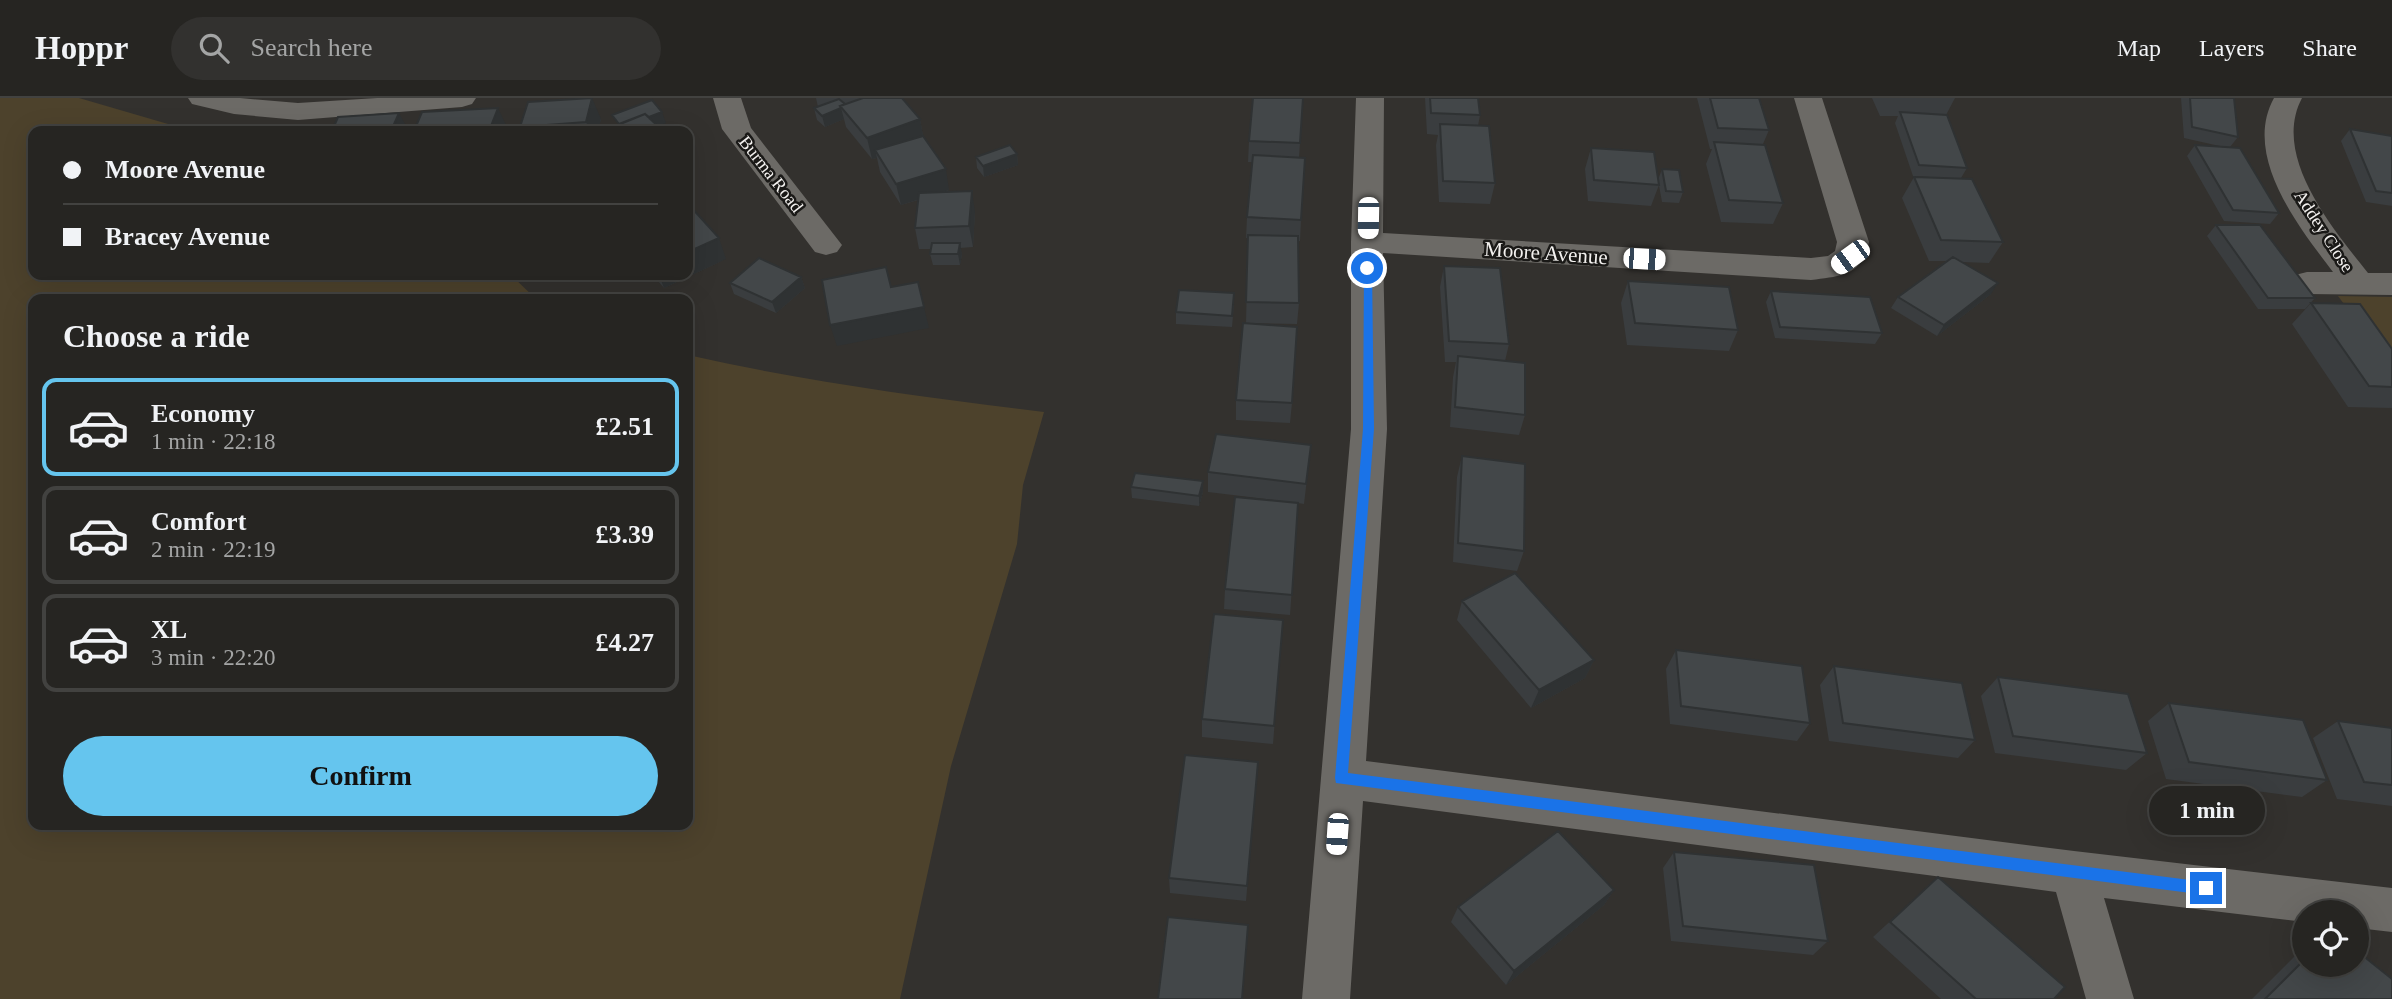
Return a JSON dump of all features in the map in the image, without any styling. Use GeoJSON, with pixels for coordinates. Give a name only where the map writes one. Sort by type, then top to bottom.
{"type":"FeatureCollection","features":[{"type":"Feature","properties":{"kind":"street"},"geometry":{"type":"LineString","coordinates":[[202,98],[254,110],[295,111],[462,98]]}},
{"type":"Feature","properties":{"kind":"street","name":"Burma Road"},"geometry":{"type":"LineString","coordinates":[[727,98],[737,130],[826,244]]}},
{"type":"Feature","properties":{"kind":"street"},"geometry":{"type":"LineString","coordinates":[[1326,999],[1368,429],[1367,242],[1370,98]]}},
{"type":"Feature","properties":{"kind":"street","name":"Moore Avenue"},"geometry":{"type":"LineString","coordinates":[[1367,242],[1811,269],[1837,266],[1850,257],[1853,242],[1808,98]]}},
{"type":"Feature","properties":{"kind":"street","name":"Addey Close"},"geometry":{"type":"LineString","coordinates":[[2288,98],[2278,118],[2280,145],[2290,177],[2307,213],[2359,283]]}},
{"type":"Feature","properties":{"kind":"street","name":"Addey Close"},"geometry":{"type":"LineString","coordinates":[[2307,283],[2392,284]]}},
{"type":"Feature","properties":{"kind":"street"},"geometry":{"type":"LineString","coordinates":[[1341,778],[2074,873],[2392,910]]}},
{"type":"Feature","properties":{"kind":"street"},"geometry":{"type":"LineString","coordinates":[[2074,873],[2110,999]]}},
{"type":"Feature","properties":{"kind":"shaded area"},"geometry":{"type":"Polygon","coordinates":[[[0,98],[79,98],[175,126],[28,126],[28,280],[516,280],[531,294],[28,294],[28,830],[693,830],[693,356],[821,381],[1044,412],[1023,485],[1017,544],[951,766],[900,999],[0,999],[0,98]]]}},
{"type":"Feature","properties":{"kind":"shaded area"},"geometry":{"type":"Polygon","coordinates":[[[2338,296],[2392,297],[2392,369],[2338,296]]]}},
{"type":"Feature","properties":{"kind":"building"},"geometry":{"type":"Polygon","coordinates":[[[592,98],[586,122],[520,126],[528,102],[592,98]]]}},
{"type":"Feature","properties":{"kind":"building"},"geometry":{"type":"Polygon","coordinates":[[[863,98],[902,98],[920,119],[867,138],[840,106],[863,98]]]}},
{"type":"Feature","properties":{"kind":"building"},"geometry":{"type":"Polygon","coordinates":[[[1253,98],[1303,98],[1300,143],[1249,141],[1253,98]]]}},
{"type":"Feature","properties":{"kind":"building"},"geometry":{"type":"Polygon","coordinates":[[[1430,98],[1478,98],[1480,115],[1431,113],[1430,98]]]}},
{"type":"Feature","properties":{"kind":"building"},"geometry":{"type":"Polygon","coordinates":[[[1710,98],[1759,98],[1769,130],[1718,128],[1710,98]]]}},
{"type":"Feature","properties":{"kind":"building"},"geometry":{"type":"Polygon","coordinates":[[[2190,98],[2234,98],[2238,137],[2192,127],[2190,98]]]}},
{"type":"Feature","properties":{"kind":"building"},"geometry":{"type":"Polygon","coordinates":[[[839,99],[845,104],[822,116],[814,108],[839,99]]]}},
{"type":"Feature","properties":{"kind":"building"},"geometry":{"type":"Polygon","coordinates":[[[652,100],[662,112],[649,117],[645,114],[619,124],[612,115],[652,100]]]}},
{"type":"Feature","properties":{"kind":"building"},"geometry":{"type":"Polygon","coordinates":[[[498,108],[491,126],[416,126],[422,112],[498,108]]]}},
{"type":"Feature","properties":{"kind":"building"},"geometry":{"type":"Polygon","coordinates":[[[1900,112],[1947,115],[1967,168],[1919,165],[1900,112]]]}},
{"type":"Feature","properties":{"kind":"building"},"geometry":{"type":"Polygon","coordinates":[[[399,113],[393,126],[334,126],[338,117],[399,113]]]}},
{"type":"Feature","properties":{"kind":"building"},"geometry":{"type":"Polygon","coordinates":[[[645,114],[658,126],[615,126],[645,114]]]}},
{"type":"Feature","properties":{"kind":"building"},"geometry":{"type":"Polygon","coordinates":[[[1440,124],[1489,126],[1495,183],[1443,181],[1440,124]]]}},
{"type":"Feature","properties":{"kind":"building"},"geometry":{"type":"Polygon","coordinates":[[[2350,129],[2392,136],[2392,193],[2376,191],[2350,129]]]}},
{"type":"Feature","properties":{"kind":"building"},"geometry":{"type":"Polygon","coordinates":[[[923,136],[946,169],[896,184],[875,150],[923,136]]]}},
{"type":"Feature","properties":{"kind":"building"},"geometry":{"type":"Polygon","coordinates":[[[1714,142],[1765,145],[1783,203],[1729,200],[1714,142]]]}},
{"type":"Feature","properties":{"kind":"building"},"geometry":{"type":"Polygon","coordinates":[[[1010,145],[1017,154],[983,166],[976,157],[1010,145]]]}},
{"type":"Feature","properties":{"kind":"building"},"geometry":{"type":"Polygon","coordinates":[[[2195,145],[2240,148],[2279,213],[2233,210],[2195,145]]]}},
{"type":"Feature","properties":{"kind":"building"},"geometry":{"type":"Polygon","coordinates":[[[1591,148],[1654,152],[1659,185],[1594,180],[1591,148]]]}},
{"type":"Feature","properties":{"kind":"building"},"geometry":{"type":"Polygon","coordinates":[[[1253,155],[1305,158],[1301,220],[1247,217],[1253,155]]]}},
{"type":"Feature","properties":{"kind":"building"},"geometry":{"type":"Polygon","coordinates":[[[1662,169],[1679,170],[1683,192],[1666,191],[1662,169]]]}},
{"type":"Feature","properties":{"kind":"building"},"geometry":{"type":"Polygon","coordinates":[[[1914,177],[1972,179],[2003,242],[1941,240],[1914,177]]]}},
{"type":"Feature","properties":{"kind":"building"},"geometry":{"type":"Polygon","coordinates":[[[972,191],[969,226],[915,228],[919,193],[972,191]]]}},
{"type":"Feature","properties":{"kind":"building"},"geometry":{"type":"Polygon","coordinates":[[[693,209],[719,238],[693,250],[693,209]]]}},
{"type":"Feature","properties":{"kind":"building"},"geometry":{"type":"Polygon","coordinates":[[[2216,225],[2260,225],[2315,298],[2268,298],[2216,225]]]}},
{"type":"Feature","properties":{"kind":"building"},"geometry":{"type":"Polygon","coordinates":[[[1248,235],[1298,236],[1299,303],[1246,302],[1248,235]]]}},
{"type":"Feature","properties":{"kind":"building"},"geometry":{"type":"Polygon","coordinates":[[[932,243],[960,243],[958,254],[930,254],[932,243]]]}},
{"type":"Feature","properties":{"kind":"building"},"geometry":{"type":"Polygon","coordinates":[[[1953,257],[1998,283],[1944,325],[1898,297],[1953,257]]]}},
{"type":"Feature","properties":{"kind":"building"},"geometry":{"type":"Polygon","coordinates":[[[759,258],[801,277],[772,302],[730,283],[759,258]]]}},
{"type":"Feature","properties":{"kind":"building"},"geometry":{"type":"Polygon","coordinates":[[[1444,266],[1500,268],[1509,344],[1449,341],[1444,266]]]}},
{"type":"Feature","properties":{"kind":"building"},"geometry":{"type":"Polygon","coordinates":[[[886,267],[891,287],[918,282],[924,307],[830,325],[822,280],[886,267]]]}},
{"type":"Feature","properties":{"kind":"building"},"geometry":{"type":"Polygon","coordinates":[[[1628,281],[1729,287],[1738,330],[1635,323],[1628,281]]]}},
{"type":"Feature","properties":{"kind":"building"},"geometry":{"type":"Polygon","coordinates":[[[1179,290],[1234,293],[1232,316],[1176,312],[1179,290]]]}},
{"type":"Feature","properties":{"kind":"building"},"geometry":{"type":"Polygon","coordinates":[[[1771,291],[1870,297],[1882,333],[1780,327],[1771,291]]]}},
{"type":"Feature","properties":{"kind":"building"},"geometry":{"type":"Polygon","coordinates":[[[2311,303],[2360,304],[2392,349],[2392,387],[2369,386],[2311,303]]]}},
{"type":"Feature","properties":{"kind":"building"},"geometry":{"type":"Polygon","coordinates":[[[1243,323],[1297,327],[1292,403],[1236,400],[1243,323]]]}},
{"type":"Feature","properties":{"kind":"building"},"geometry":{"type":"Polygon","coordinates":[[[1458,356],[1525,363],[1525,415],[1455,407],[1458,356]]]}},
{"type":"Feature","properties":{"kind":"building"},"geometry":{"type":"Polygon","coordinates":[[[1216,434],[1311,445],[1306,484],[1208,472],[1216,434]]]}},
{"type":"Feature","properties":{"kind":"building"},"geometry":{"type":"Polygon","coordinates":[[[1462,456],[1525,464],[1524,551],[1458,543],[1462,456]]]}},
{"type":"Feature","properties":{"kind":"building"},"geometry":{"type":"Polygon","coordinates":[[[1135,473],[1203,481],[1199,496],[1131,487],[1135,473]]]}},
{"type":"Feature","properties":{"kind":"building"},"geometry":{"type":"Polygon","coordinates":[[[1235,497],[1298,503],[1292,595],[1225,589],[1235,497]]]}},
{"type":"Feature","properties":{"kind":"building"},"geometry":{"type":"Polygon","coordinates":[[[1515,573],[1594,660],[1539,690],[1462,601],[1515,573]]]}},
{"type":"Feature","properties":{"kind":"building"},"geometry":{"type":"Polygon","coordinates":[[[1214,614],[1283,620],[1274,726],[1202,719],[1214,614]]]}},
{"type":"Feature","properties":{"kind":"building"},"geometry":{"type":"Polygon","coordinates":[[[1676,650],[1802,666],[1810,723],[1681,706],[1676,650]]]}},
{"type":"Feature","properties":{"kind":"building"},"geometry":{"type":"Polygon","coordinates":[[[1834,666],[1962,683],[1975,740],[1843,723],[1834,666]]]}},
{"type":"Feature","properties":{"kind":"building"},"geometry":{"type":"Polygon","coordinates":[[[1998,677],[2128,694],[2147,753],[2013,736],[1998,677]]]}},
{"type":"Feature","properties":{"kind":"building"},"geometry":{"type":"Polygon","coordinates":[[[2169,703],[2303,720],[2327,780],[2189,762],[2169,703]]]}},
{"type":"Feature","properties":{"kind":"building"},"geometry":{"type":"Polygon","coordinates":[[[2338,721],[2392,728],[2392,785],[2364,782],[2338,721]]]}},
{"type":"Feature","properties":{"kind":"building"},"geometry":{"type":"Polygon","coordinates":[[[1185,755],[1258,762],[1247,886],[1169,878],[1185,755]]]}},
{"type":"Feature","properties":{"kind":"building"},"geometry":{"type":"Polygon","coordinates":[[[1558,831],[1614,890],[1514,971],[1458,907],[1558,831]]]}},
{"type":"Feature","properties":{"kind":"building"},"geometry":{"type":"Polygon","coordinates":[[[1674,852],[1814,865],[1828,941],[1683,926],[1674,852]]]}},
{"type":"Feature","properties":{"kind":"building"},"geometry":{"type":"Polygon","coordinates":[[[1938,877],[2065,987],[2054,999],[1976,999],[1890,922],[1938,877]]]}},
{"type":"Feature","properties":{"kind":"building"},"geometry":{"type":"Polygon","coordinates":[[[1168,917],[1248,925],[1242,999],[1158,999],[1168,917]]]}},
{"type":"Feature","properties":{"kind":"building"},"geometry":{"type":"Polygon","coordinates":[[[2369,961],[2392,979],[2392,999],[2265,999],[2292,972],[2292,977],[2369,977],[2369,961]]]}},
{"type":"Feature","properties":{"kind":"route"},"geometry":{"type":"LineString","coordinates":[[1367,268],[1368,429],[1341,778],[2206,888]]}}]}
